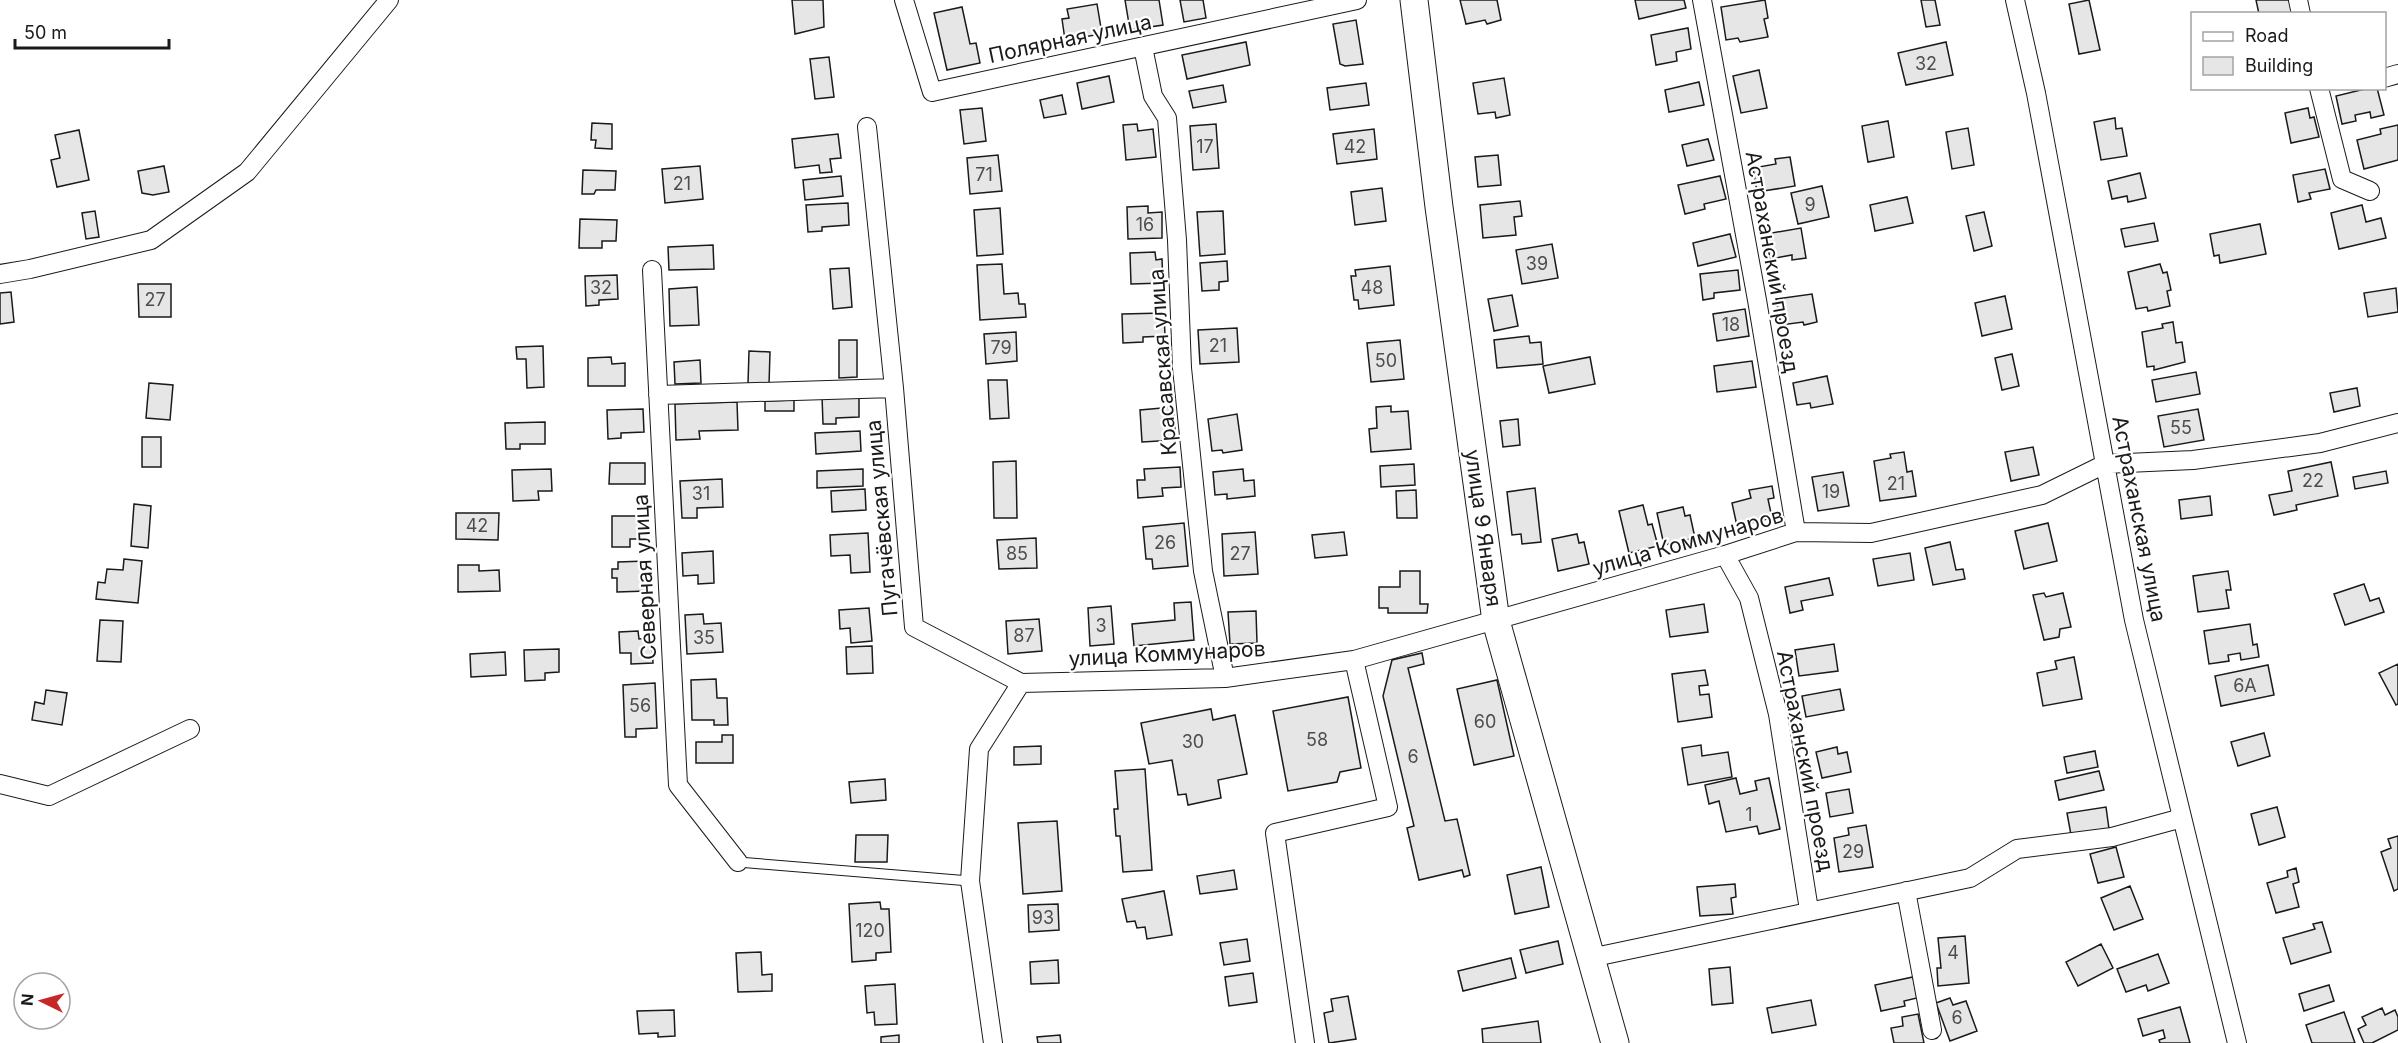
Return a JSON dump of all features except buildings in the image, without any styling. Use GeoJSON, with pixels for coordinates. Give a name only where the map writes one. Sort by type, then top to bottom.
{"type":"FeatureCollection","features":[{"type":"Feature","properties":{"kind":"street"},"geometry":{"type":"LineString","coordinates":[[0,274],[151,240],[247,172],[389,0]]}},
{"type":"Feature","properties":{"kind":"street","name":"Полярная улица"},"geometry":{"type":"LineString","coordinates":[[904,0],[932,92],[1357,0]]}},
{"type":"Feature","properties":{"kind":"street","name":"улица 9 Января"},"geometry":{"type":"LineString","coordinates":[[1414,0],[1441,219],[1496,621],[1615,1043]]}},
{"type":"Feature","properties":{"kind":"street","name":"Астраханский проезд"},"geometry":{"type":"LineString","coordinates":[[1702,0],[1757,300],[1796,532]]}},
{"type":"Feature","properties":{"kind":"street","name":"Астраханская улица"},"geometry":{"type":"LineString","coordinates":[[2015,0],[2036,93],[2134,620],[2238,1043]]}},
{"type":"Feature","properties":{"kind":"street","name":"Красавская улица"},"geometry":{"type":"LineString","coordinates":[[1143,47],[1153,96],[1167,118],[1178,240],[1182,368],[1203,571],[1225,678]]}},
{"type":"Feature","properties":{"kind":"street"},"geometry":{"type":"LineString","coordinates":[[2325,90],[2342,179],[2370,191]]}},
{"type":"Feature","properties":{"kind":"street","name":"Пугачёвская улица"},"geometry":{"type":"LineString","coordinates":[[867,128],[894,388],[914,627],[1021,683]]}},
{"type":"Feature","properties":{"kind":"street","name":"Северная улица"},"geometry":{"type":"LineString","coordinates":[[652,270],[678,784],[738,862]]}},
{"type":"Feature","properties":{"kind":"street"},"geometry":{"type":"LineString","coordinates":[[658,395],[894,388]]}},
{"type":"Feature","properties":{"kind":"street","name":"улица Коммунаров"},"geometry":{"type":"LineString","coordinates":[[1021,683],[1225,678],[1354,660],[1725,555],[1796,532],[1871,533],[2042,495],[2105,464],[2193,460],[2308,445],[2398,423]]}},
{"type":"Feature","properties":{"kind":"street","name":"Астраханский проезд"},"geometry":{"type":"LineString","coordinates":[[1725,555],[1749,598],[1778,714],[1809,910]]}},
{"type":"Feature","properties":{"kind":"street"},"geometry":{"type":"LineString","coordinates":[[1305,1043],[1275,833],[1388,807],[1354,660]]}},
{"type":"Feature","properties":{"kind":"street"},"geometry":{"type":"LineString","coordinates":[[993,1043],[970,881],[979,749],[1021,683]]}},
{"type":"Feature","properties":{"kind":"street"},"geometry":{"type":"LineString","coordinates":[[0,784],[49,796],[190,729]]}},
{"type":"Feature","properties":{"kind":"street"},"geometry":{"type":"LineString","coordinates":[[1590,958],[1809,910],[1970,878],[2017,849],[2112,837],[2182,818]]}},
{"type":"Feature","properties":{"kind":"street"},"geometry":{"type":"LineString","coordinates":[[1906,891],[1932,1030]]}},
{"type":"Feature","properties":{"kind":"lane"},"geometry":{"type":"LineString","coordinates":[[738,862],[970,881]]}}]}
